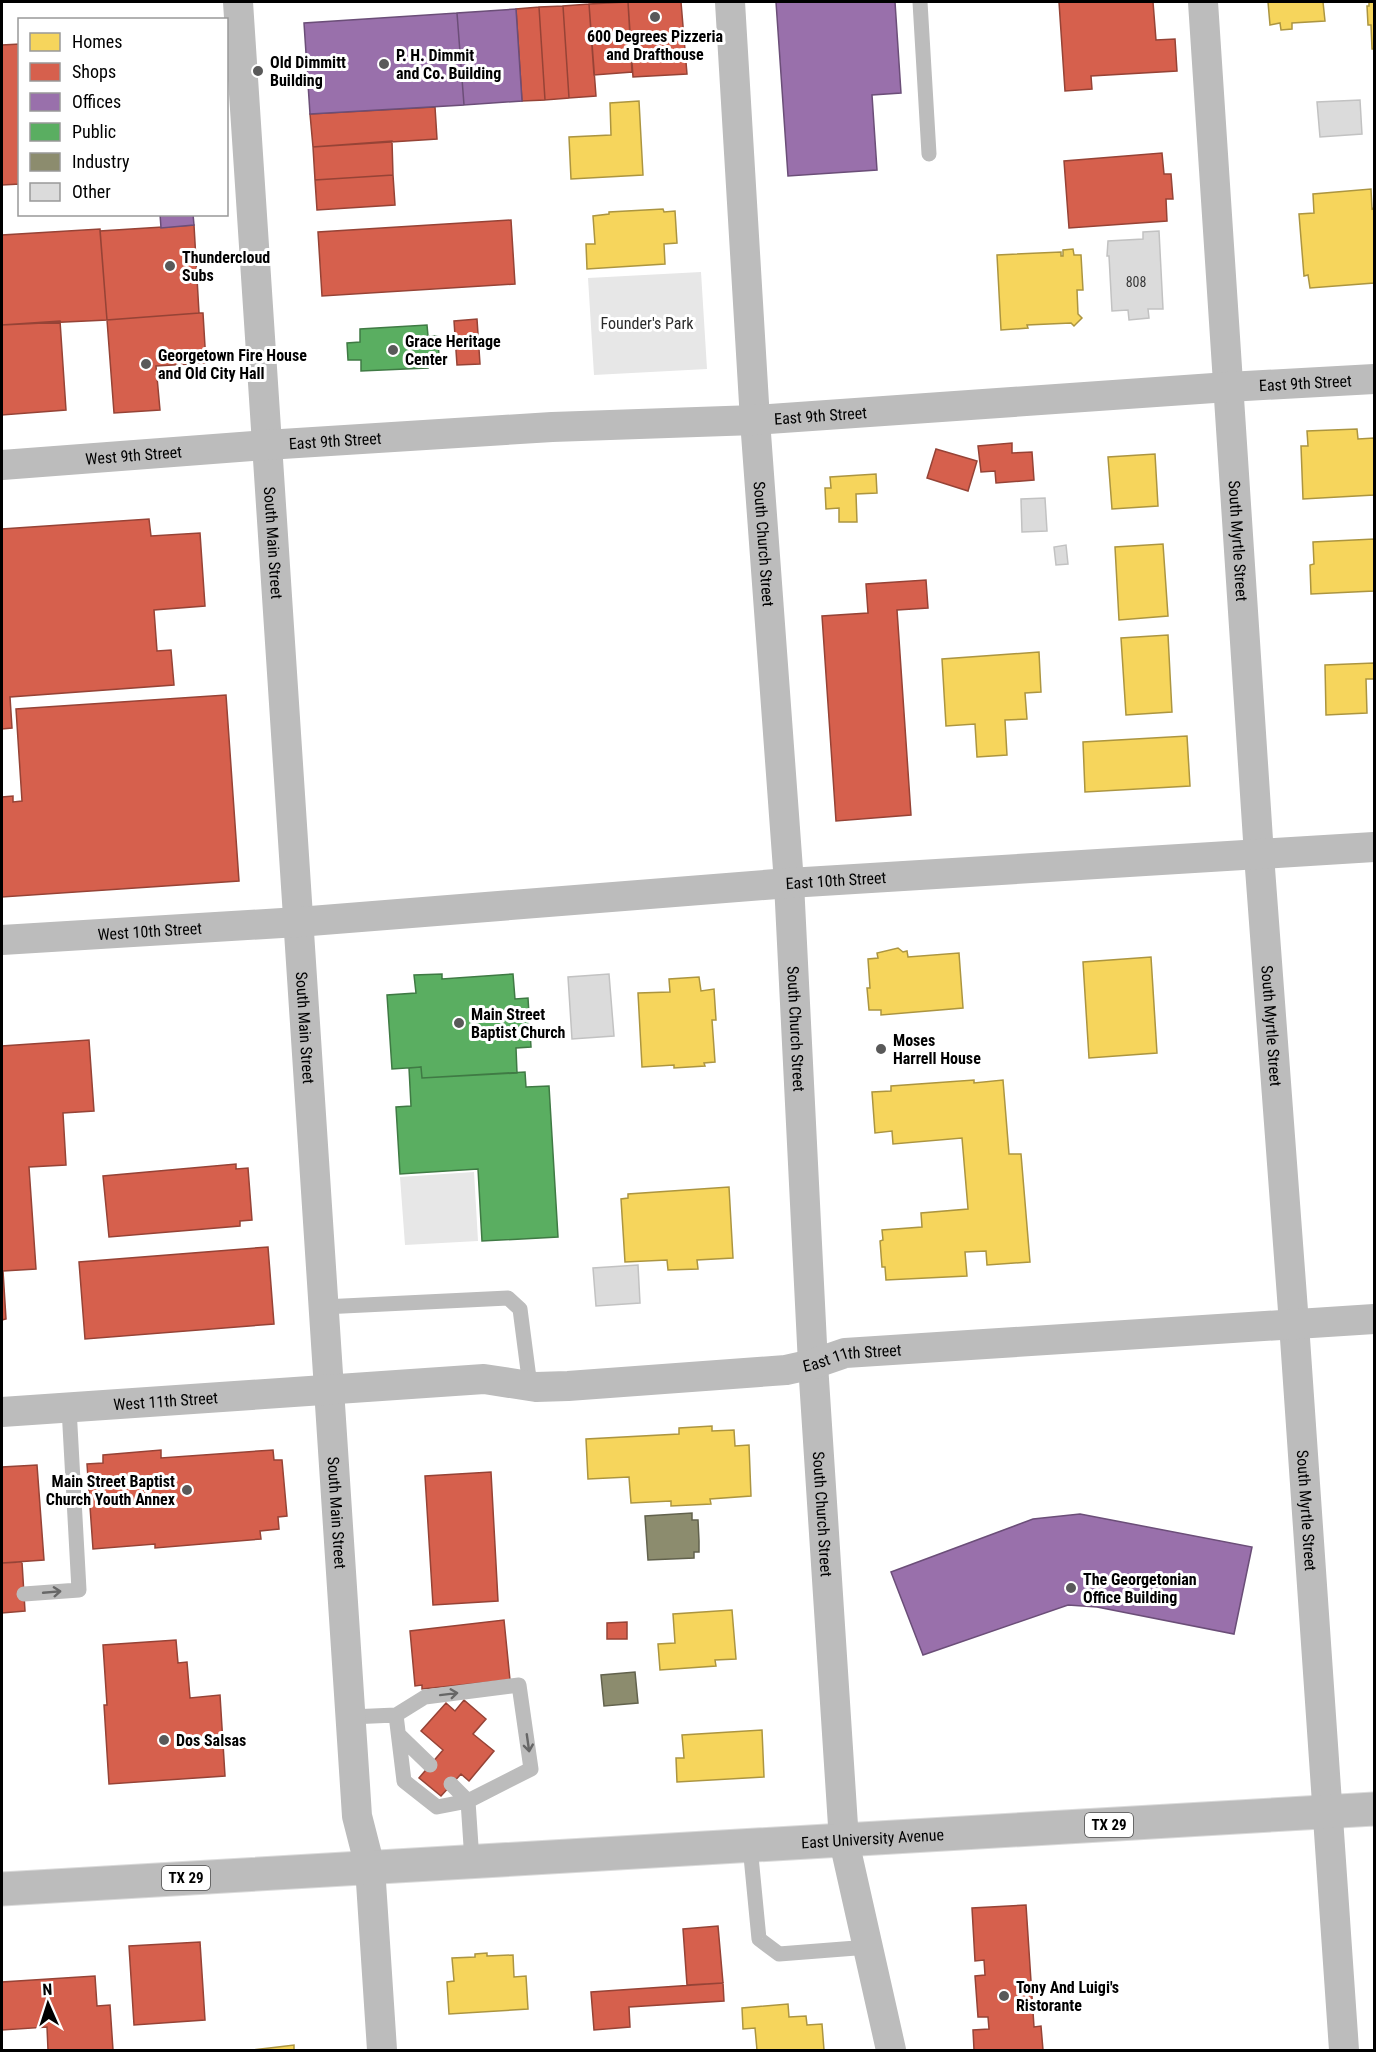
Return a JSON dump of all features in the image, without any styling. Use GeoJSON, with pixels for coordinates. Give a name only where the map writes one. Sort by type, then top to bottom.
{"type":"FeatureCollection","features":[{"type":"Feature","properties":{"kind":"main road","name":"East University Avenue"},"geometry":{"type":"LineString","coordinates":[[370,1867],[1374,1809]]}},
{"type":"Feature","properties":{"kind":"main road","name":"TX 29"},"geometry":{"type":"LineString","coordinates":[[2,1889],[370,1867]]}},
{"type":"Feature","properties":{"kind":"street","name":"South Main Street"},"geometry":{"type":"LineString","coordinates":[[238,2],[350,1717],[357,1816],[370,1867],[382,2050]]}},
{"type":"Feature","properties":{"kind":"street","name":"South Church Street"},"geometry":{"type":"LineString","coordinates":[[730,2],[755,420],[789,883],[813,1364],[844,1841],[891,2050]]}},
{"type":"Feature","properties":{"kind":"street","name":"South Myrtle Street"},"geometry":{"type":"LineString","coordinates":[[1203,2],[1259,855],[1344,2050]]}},
{"type":"Feature","properties":{"kind":"street","name":"East 9th Street"},"geometry":{"type":"LineString","coordinates":[[266,445],[552,427],[755,420],[1374,379]]}},
{"type":"Feature","properties":{"kind":"street","name":"West 9th Street"},"geometry":{"type":"LineString","coordinates":[[2,465],[266,445]]}},
{"type":"Feature","properties":{"kind":"street","name":"East 10th Street"},"geometry":{"type":"LineString","coordinates":[[298,922],[789,883],[1374,847]]}},
{"type":"Feature","properties":{"kind":"street","name":"West 10th Street"},"geometry":{"type":"LineString","coordinates":[[2,940],[298,922]]}},
{"type":"Feature","properties":{"kind":"street","name":"East 11th Street"},"geometry":{"type":"LineString","coordinates":[[329,1390],[484,1379],[530,1386],[568,1386],[786,1370],[845,1353],[1374,1318]]}},
{"type":"Feature","properties":{"kind":"street","name":"West 11th Street"},"geometry":{"type":"LineString","coordinates":[[2,1412],[329,1390]]}},
{"type":"Feature","properties":{"kind":"lane"},"geometry":{"type":"LineString","coordinates":[[920,2],[929,154]]}},
{"type":"Feature","properties":{"kind":"lane"},"geometry":{"type":"LineString","coordinates":[[324,1307],[508,1298],[520,1310],[530,1386]]}},
{"type":"Feature","properties":{"kind":"lane"},"geometry":{"type":"LineString","coordinates":[[24,1594],[79,1590],[69,1408]]}},
{"type":"Feature","properties":{"kind":"lane"},"geometry":{"type":"LineString","coordinates":[[350,1717],[396,1715],[425,1697],[519,1686],[531,1769],[468,1801],[437,1807],[404,1780],[396,1715]]}},
{"type":"Feature","properties":{"kind":"lane"},"geometry":{"type":"LineString","coordinates":[[399,1735],[430,1766]]}},
{"type":"Feature","properties":{"kind":"lane"},"geometry":{"type":"LineString","coordinates":[[451,1784],[468,1801],[472,1861]]}},
{"type":"Feature","properties":{"kind":"lane"},"geometry":{"type":"LineString","coordinates":[[750,1846],[759,1939],[779,1954],[869,1947]]}},
{"type":"Feature","properties":{"kind":"green space","name":"Founder's Park"},"geometry":{"type":"Polygon","coordinates":[[[701,272],[707,369],[594,375],[588,278],[701,272]]]}},
{"type":"Feature","properties":{"kind":"green space"},"geometry":{"type":"Polygon","coordinates":[[[474,1172],[478,1241],[405,1245],[400,1177],[474,1172]]]}},
{"type":"Feature","properties":{"kind":"building: Homes"},"geometry":{"type":"Polygon","coordinates":[[[1268,2],[1323,2],[1325,21],[1292,23],[1292,29],[1281,30],[1280,23],[1270,25],[1268,2]]]}},
{"type":"Feature","properties":{"kind":"building: Homes"},"geometry":{"type":"Polygon","coordinates":[[[1369,2],[1374,2],[1374,49],[1372,49],[1371,25],[1368,25],[1367,6],[1369,2]]]}},
{"type":"Feature","properties":{"kind":"building: Homes"},"geometry":{"type":"Polygon","coordinates":[[[639,101],[643,175],[571,179],[569,137],[611,135],[610,103],[639,101]]]}},
{"type":"Feature","properties":{"kind":"building: Homes"},"geometry":{"type":"Polygon","coordinates":[[[1371,189],[1372,209],[1374,208],[1374,283],[1310,288],[1308,275],[1304,276],[1299,214],[1314,213],[1313,194],[1371,189]]]}},
{"type":"Feature","properties":{"kind":"building: Homes"},"geometry":{"type":"Polygon","coordinates":[[[663,209],[664,212],[675,211],[677,243],[664,244],[665,264],[587,269],[586,244],[595,244],[593,216],[609,214],[609,212],[663,209]]]}},
{"type":"Feature","properties":{"kind":"building: Homes"},"geometry":{"type":"Polygon","coordinates":[[[1073,249],[1074,255],[1081,255],[1083,290],[1077,290],[1078,314],[1082,318],[1074,326],[1071,323],[1027,325],[1028,328],[1001,330],[997,255],[1061,252],[1063,256],[1063,250],[1073,249]]]}},
{"type":"Feature","properties":{"kind":"building: Homes"},"geometry":{"type":"Polygon","coordinates":[[[1357,429],[1358,439],[1374,438],[1374,495],[1303,499],[1301,446],[1308,446],[1307,431],[1357,429]]]}},
{"type":"Feature","properties":{"kind":"building: Homes"},"geometry":{"type":"Polygon","coordinates":[[[1155,454],[1158,506],[1112,509],[1108,457],[1155,454]]]}},
{"type":"Feature","properties":{"kind":"building: Homes"},"geometry":{"type":"Polygon","coordinates":[[[876,474],[877,493],[856,494],[857,522],[839,522],[839,508],[826,509],[825,488],[831,488],[830,477],[876,474]]]}},
{"type":"Feature","properties":{"kind":"building: Homes"},"geometry":{"type":"Polygon","coordinates":[[[1374,539],[1374,591],[1311,594],[1310,565],[1314,564],[1313,542],[1374,539]]]}},
{"type":"Feature","properties":{"kind":"building: Homes"},"geometry":{"type":"Polygon","coordinates":[[[1163,544],[1168,616],[1119,620],[1115,547],[1163,544]]]}},
{"type":"Feature","properties":{"kind":"building: Homes"},"geometry":{"type":"Polygon","coordinates":[[[1168,635],[1172,712],[1126,715],[1121,638],[1168,635]]]}},
{"type":"Feature","properties":{"kind":"building: Homes"},"geometry":{"type":"Polygon","coordinates":[[[1039,652],[1041,692],[1025,693],[1027,719],[1005,720],[1007,755],[977,757],[975,724],[946,726],[942,659],[1039,652]]]}},
{"type":"Feature","properties":{"kind":"building: Homes"},"geometry":{"type":"Polygon","coordinates":[[[1374,663],[1374,679],[1366,679],[1367,713],[1326,715],[1325,665],[1374,663]]]}},
{"type":"Feature","properties":{"kind":"building: Homes"},"geometry":{"type":"Polygon","coordinates":[[[1187,736],[1190,786],[1085,792],[1083,742],[1187,736]]]}},
{"type":"Feature","properties":{"kind":"building: Homes"},"geometry":{"type":"Polygon","coordinates":[[[898,948],[903,952],[907,951],[908,957],[959,953],[963,1008],[881,1015],[881,1010],[869,1010],[868,959],[878,958],[877,953],[898,948]]]}},
{"type":"Feature","properties":{"kind":"building: Homes"},"geometry":{"type":"Polygon","coordinates":[[[1151,957],[1157,1053],[1089,1058],[1083,962],[1151,957]]]}},
{"type":"Feature","properties":{"kind":"building: Homes"},"geometry":{"type":"Polygon","coordinates":[[[699,977],[701,991],[714,989],[716,1020],[712,1020],[715,1062],[704,1063],[705,1066],[642,1067],[638,993],[670,992],[669,979],[699,977]]]}},
{"type":"Feature","properties":{"kind":"building: Homes"},"geometry":{"type":"Polygon","coordinates":[[[974,1080],[974,1083],[1003,1080],[1009,1154],[1021,1154],[1030,1262],[987,1265],[986,1251],[965,1252],[967,1276],[886,1280],[885,1267],[882,1267],[880,1241],[883,1240],[882,1230],[922,1227],[921,1213],[968,1209],[962,1138],[893,1144],[892,1131],[875,1133],[872,1092],[891,1091],[891,1086],[974,1080]]]}},
{"type":"Feature","properties":{"kind":"building: Homes"},"geometry":{"type":"Polygon","coordinates":[[[729,1187],[733,1258],[697,1260],[698,1269],[668,1270],[667,1260],[625,1262],[621,1199],[628,1198],[628,1194],[729,1187]]]}},
{"type":"Feature","properties":{"kind":"building: Homes"},"geometry":{"type":"Polygon","coordinates":[[[712,1426],[712,1431],[734,1430],[735,1446],[749,1445],[751,1496],[710,1499],[711,1504],[671,1506],[671,1501],[631,1503],[629,1477],[588,1479],[586,1439],[679,1434],[679,1428],[712,1426]]]}},
{"type":"Feature","properties":{"kind":"building: Homes"},"geometry":{"type":"Polygon","coordinates":[[[732,1610],[736,1659],[715,1660],[716,1666],[660,1670],[658,1644],[675,1643],[673,1614],[732,1610]]]}},
{"type":"Feature","properties":{"kind":"building: Homes"},"geometry":{"type":"Polygon","coordinates":[[[762,1730],[764,1777],[677,1782],[676,1758],[684,1758],[682,1735],[762,1730]]]}},
{"type":"Feature","properties":{"kind":"building: Homes"},"geometry":{"type":"Polygon","coordinates":[[[487,1953],[487,1956],[513,1955],[514,1977],[526,1976],[528,2009],[449,2014],[447,1982],[454,1981],[452,1958],[475,1957],[475,1954],[487,1953]]]}},
{"type":"Feature","properties":{"kind":"building: Homes"},"geometry":{"type":"Polygon","coordinates":[[[788,2004],[789,2017],[806,2016],[807,2025],[822,2024],[824,2050],[757,2050],[755,2028],[743,2029],[742,2008],[788,2004]]]}},
{"type":"Feature","properties":{"kind":"building: Homes"},"geometry":{"type":"Polygon","coordinates":[[[294,2045],[294,2050],[253,2050],[294,2045]]]}},
{"type":"Feature","properties":{"kind":"building: Shops"},"geometry":{"type":"Polygon","coordinates":[[[628,2],[632,72],[594,75],[589,4],[628,2]]]}},
{"type":"Feature","properties":{"kind":"building: Shops"},"geometry":{"type":"Polygon","coordinates":[[[628,2],[681,2],[687,74],[633,77],[628,2]]]}},
{"type":"Feature","properties":{"kind":"building: Shops"},"geometry":{"type":"Polygon","coordinates":[[[1059,2],[1153,2],[1156,40],[1175,39],[1177,71],[1091,76],[1092,89],[1065,91],[1059,2]]]}},
{"type":"Feature","properties":{"kind":"building: Shops"},"geometry":{"type":"Polygon","coordinates":[[[589,4],[596,96],[569,98],[563,6],[589,4]]]}},
{"type":"Feature","properties":{"kind":"building: Shops"},"geometry":{"type":"Polygon","coordinates":[[[563,6],[569,98],[545,100],[539,7],[563,6]]]}},
{"type":"Feature","properties":{"kind":"building: Shops"},"geometry":{"type":"Polygon","coordinates":[[[539,7],[545,100],[522,101],[516,9],[539,7]]]}},
{"type":"Feature","properties":{"kind":"building: Shops"},"geometry":{"type":"Polygon","coordinates":[[[18,44],[18,184],[2,185],[2,45],[18,44]]]}},
{"type":"Feature","properties":{"kind":"building: Shops"},"geometry":{"type":"Polygon","coordinates":[[[435,107],[437,139],[313,147],[310,114],[435,107]]]}},
{"type":"Feature","properties":{"kind":"building: Shops"},"geometry":{"type":"Polygon","coordinates":[[[392,141],[393,175],[315,180],[313,147],[392,141]]]}},
{"type":"Feature","properties":{"kind":"building: Shops"},"geometry":{"type":"Polygon","coordinates":[[[1162,153],[1164,174],[1171,174],[1173,199],[1166,199],[1167,221],[1069,228],[1064,161],[1162,153]]]}},
{"type":"Feature","properties":{"kind":"building: Shops"},"geometry":{"type":"Polygon","coordinates":[[[393,175],[395,205],[317,210],[315,180],[393,175]]]}},
{"type":"Feature","properties":{"kind":"building: Shops"},"geometry":{"type":"Polygon","coordinates":[[[511,220],[515,284],[322,296],[318,232],[511,220]]]}},
{"type":"Feature","properties":{"kind":"building: Shops"},"geometry":{"type":"Polygon","coordinates":[[[194,225],[199,313],[107,320],[100,231],[194,225]]]}},
{"type":"Feature","properties":{"kind":"building: Shops"},"geometry":{"type":"Polygon","coordinates":[[[100,229],[107,320],[2,325],[2,235],[100,229]]]}},
{"type":"Feature","properties":{"kind":"building: Shops","name":"Georgetown Fire House and Old City Hall"},"geometry":{"type":"Polygon","coordinates":[[[203,313],[206,363],[156,366],[160,410],[114,413],[107,320],[203,313]]]}},
{"type":"Feature","properties":{"kind":"building: Shops"},"geometry":{"type":"Polygon","coordinates":[[[477,319],[480,364],[457,365],[454,321],[477,319]]]}},
{"type":"Feature","properties":{"kind":"building: Shops"},"geometry":{"type":"Polygon","coordinates":[[[60,321],[66,410],[2,415],[2,325],[60,321]]]}},
{"type":"Feature","properties":{"kind":"building: Shops"},"geometry":{"type":"Polygon","coordinates":[[[1012,443],[1012,453],[1032,452],[1034,480],[996,483],[995,471],[981,472],[978,446],[1012,443]]]}},
{"type":"Feature","properties":{"kind":"building: Shops"},"geometry":{"type":"Polygon","coordinates":[[[936,449],[977,461],[968,491],[927,478],[936,449]]]}},
{"type":"Feature","properties":{"kind":"building: Shops"},"geometry":{"type":"Polygon","coordinates":[[[149,519],[151,536],[200,533],[205,606],[154,610],[157,651],[171,650],[174,685],[10,697],[12,728],[2,729],[2,529],[149,519]]]}},
{"type":"Feature","properties":{"kind":"building: Shops"},"geometry":{"type":"Polygon","coordinates":[[[926,580],[928,608],[897,610],[911,815],[836,821],[822,616],[868,613],[866,584],[926,580]]]}},
{"type":"Feature","properties":{"kind":"building: Shops"},"geometry":{"type":"Polygon","coordinates":[[[226,695],[239,881],[2,897],[2,797],[13,796],[13,802],[22,801],[16,709],[226,695]]]}},
{"type":"Feature","properties":{"kind":"building: Shops"},"geometry":{"type":"Polygon","coordinates":[[[89,1040],[94,1111],[63,1113],[66,1165],[29,1167],[36,1269],[3,1271],[6,1319],[2,1320],[2,1046],[89,1040]]]}},
{"type":"Feature","properties":{"kind":"building: Shops"},"geometry":{"type":"Polygon","coordinates":[[[236,1164],[236,1169],[248,1168],[252,1220],[240,1221],[240,1226],[109,1237],[103,1176],[236,1164]]]}},
{"type":"Feature","properties":{"kind":"building: Shops"},"geometry":{"type":"Polygon","coordinates":[[[268,1247],[274,1324],[85,1339],[79,1262],[268,1247]]]}},
{"type":"Feature","properties":{"kind":"building: Shops","name":"Main Street Baptist Church Youth Annex"},"geometry":{"type":"Polygon","coordinates":[[[161,1450],[161,1458],[273,1450],[274,1460],[282,1460],[287,1516],[278,1517],[279,1529],[260,1531],[261,1539],[155,1548],[155,1544],[93,1549],[87,1464],[103,1463],[103,1455],[161,1450]]]}},
{"type":"Feature","properties":{"kind":"building: Shops"},"geometry":{"type":"Polygon","coordinates":[[[37,1465],[44,1560],[2,1563],[2,1467],[37,1465]]]}},
{"type":"Feature","properties":{"kind":"building: Shops"},"geometry":{"type":"Polygon","coordinates":[[[491,1472],[498,1601],[433,1605],[425,1476],[491,1472]]]}},
{"type":"Feature","properties":{"kind":"building: Shops"},"geometry":{"type":"Polygon","coordinates":[[[22,1562],[25,1611],[2,1613],[2,1563],[22,1562]]]}},
{"type":"Feature","properties":{"kind":"building: Shops"},"geometry":{"type":"Polygon","coordinates":[[[504,1620],[510,1680],[422,1689],[422,1685],[415,1686],[410,1631],[504,1620]]]}},
{"type":"Feature","properties":{"kind":"building: Shops"},"geometry":{"type":"Polygon","coordinates":[[[627,1622],[627,1639],[607,1639],[607,1623],[627,1622]]]}},
{"type":"Feature","properties":{"kind":"building: Shops","name":"Dos Salsas"},"geometry":{"type":"Polygon","coordinates":[[[176,1640],[178,1663],[187,1662],[190,1698],[220,1695],[225,1776],[109,1784],[103,1645],[176,1640]]]}},
{"type":"Feature","properties":{"kind":"building: Shops"},"geometry":{"type":"Polygon","coordinates":[[[464,1700],[486,1719],[473,1734],[494,1751],[469,1781],[461,1774],[441,1796],[419,1778],[443,1750],[421,1731],[446,1703],[455,1711],[464,1700]]]}},
{"type":"Feature","properties":{"kind":"building: Shops","name":"Tony And Luigi's Ristorante"},"geometry":{"type":"Polygon","coordinates":[[[1026,1905],[1034,2027],[1041,2026],[1043,2050],[974,2050],[973,2030],[989,2029],[988,2017],[978,2017],[975,1976],[985,1975],[984,1960],[975,1961],[972,1908],[1026,1905]]]}},
{"type":"Feature","properties":{"kind":"building: Shops"},"geometry":{"type":"Polygon","coordinates":[[[718,1926],[723,1983],[687,1985],[683,1929],[718,1926]]]}},
{"type":"Feature","properties":{"kind":"building: Shops"},"geometry":{"type":"Polygon","coordinates":[[[200,1942],[205,2020],[134,2025],[129,1946],[200,1942]]]}},
{"type":"Feature","properties":{"kind":"building: Shops"},"geometry":{"type":"Polygon","coordinates":[[[95,1976],[97,2006],[110,2005],[113,2050],[48,2050],[47,2027],[2,2030],[2,1982],[95,1976]]]}},
{"type":"Feature","properties":{"kind":"building: Shops"},"geometry":{"type":"Polygon","coordinates":[[[723,1983],[724,2001],[629,2007],[630,2027],[594,2030],[591,1992],[723,1983]]]}},
{"type":"Feature","properties":{"kind":"building: Offices"},"geometry":{"type":"Polygon","coordinates":[[[776,2],[895,2],[901,93],[872,95],[877,170],[788,176],[776,2]]]}},
{"type":"Feature","properties":{"kind":"building: Offices","name":"P. H. Dimmit and Co. Building"},"geometry":{"type":"Polygon","coordinates":[[[516,9],[522,101],[464,105],[457,13],[516,9]]]}},
{"type":"Feature","properties":{"kind":"building: Offices","name":"P. H. Dimmit and Co. Building"},"geometry":{"type":"Polygon","coordinates":[[[457,13],[464,105],[310,114],[304,23],[457,13]]]}},
{"type":"Feature","properties":{"kind":"building: Offices"},"geometry":{"type":"Polygon","coordinates":[[[160,216],[193,216],[194,225],[161,228],[160,216]]]}},
{"type":"Feature","properties":{"kind":"building: Offices","name":"The Georgetonian Office Building"},"geometry":{"type":"Polygon","coordinates":[[[1080,1514],[1252,1547],[1234,1634],[1097,1607],[1068,1605],[923,1655],[891,1572],[1033,1519],[1080,1514]]]}},
{"type":"Feature","properties":{"kind":"building: Public","name":"Grace Heritage Center"},"geometry":{"type":"Polygon","coordinates":[[[427,325],[428,336],[438,336],[439,357],[428,358],[428,368],[361,371],[361,360],[348,360],[347,343],[360,342],[360,329],[427,325]]]}},
{"type":"Feature","properties":{"kind":"building: Public","name":"Main Street Baptist Church"},"geometry":{"type":"Polygon","coordinates":[[[442,974],[442,979],[513,974],[515,999],[528,998],[531,1047],[516,1048],[517,1073],[422,1078],[421,1067],[392,1069],[387,995],[416,993],[414,975],[442,974]]]}},
{"type":"Feature","properties":{"kind":"building: Public"},"geometry":{"type":"Polygon","coordinates":[[[421,1067],[422,1078],[525,1072],[526,1087],[549,1086],[558,1237],[482,1241],[478,1169],[400,1174],[396,1107],[411,1106],[409,1068],[421,1067]]]}},
{"type":"Feature","properties":{"kind":"building: Industry"},"geometry":{"type":"Polygon","coordinates":[[[692,1513],[692,1520],[698,1520],[699,1541],[699,1552],[694,1552],[694,1558],[648,1560],[645,1516],[692,1513]]]}},
{"type":"Feature","properties":{"kind":"building: Industry"},"geometry":{"type":"Polygon","coordinates":[[[635,1672],[638,1703],[604,1706],[601,1675],[635,1672]]]}},
{"type":"Feature","properties":{"kind":"building: Other"},"geometry":{"type":"Polygon","coordinates":[[[1360,100],[1362,134],[1320,137],[1317,102],[1360,100]]]}},
{"type":"Feature","properties":{"kind":"building: Other"},"geometry":{"type":"Polygon","coordinates":[[[1159,231],[1163,309],[1148,309],[1149,318],[1129,320],[1128,310],[1112,311],[1109,256],[1107,256],[1108,241],[1143,239],[1143,232],[1159,231]]]}},
{"type":"Feature","properties":{"kind":"building: Other"},"geometry":{"type":"Polygon","coordinates":[[[1045,498],[1047,531],[1022,532],[1021,499],[1045,498]]]}},
{"type":"Feature","properties":{"kind":"building: Other"},"geometry":{"type":"Polygon","coordinates":[[[1066,545],[1068,564],[1056,565],[1054,547],[1066,545]]]}},
{"type":"Feature","properties":{"kind":"building: Other"},"geometry":{"type":"Polygon","coordinates":[[[609,974],[614,1036],[572,1039],[568,977],[609,974]]]}},
{"type":"Feature","properties":{"kind":"building: Other"},"geometry":{"type":"Polygon","coordinates":[[[638,1265],[640,1303],[596,1306],[593,1268],[638,1265]]]}},
{"type":"Feature","properties":{"kind":"place","name":"600 Degrees Pizzeria and Drafthouse"},"geometry":{"type":"Point","coordinates":[655,17]}},
{"type":"Feature","properties":{"kind":"place","name":"P. H. Dimmit and Co. Building"},"geometry":{"type":"Point","coordinates":[384,64]}},
{"type":"Feature","properties":{"kind":"place","name":"Old Dimmitt Building"},"geometry":{"type":"Point","coordinates":[258,71]}},
{"type":"Feature","properties":{"kind":"place","name":"Thundercloud Subs"},"geometry":{"type":"Point","coordinates":[170,266]}},
{"type":"Feature","properties":{"kind":"place","name":"Grace Heritage Center"},"geometry":{"type":"Point","coordinates":[393,350]}},
{"type":"Feature","properties":{"kind":"place","name":"Georgetown Fire House and Old City Hall"},"geometry":{"type":"Point","coordinates":[146,364]}},
{"type":"Feature","properties":{"kind":"place","name":"Main Street Baptist Church"},"geometry":{"type":"Point","coordinates":[459,1023]}},
{"type":"Feature","properties":{"kind":"place","name":"Moses Harrell House"},"geometry":{"type":"Point","coordinates":[881,1049]}},
{"type":"Feature","properties":{"kind":"place","name":"Main Street Baptist Church Youth Annex"},"geometry":{"type":"Point","coordinates":[187,1490]}},
{"type":"Feature","properties":{"kind":"place","name":"The Georgetonian Office Building"},"geometry":{"type":"Point","coordinates":[1071,1588]}},
{"type":"Feature","properties":{"kind":"place","name":"Dos Salsas"},"geometry":{"type":"Point","coordinates":[164,1740]}},
{"type":"Feature","properties":{"kind":"place","name":"Tony And Luigi's Ristorante"},"geometry":{"type":"Point","coordinates":[1004,1996]}}]}
